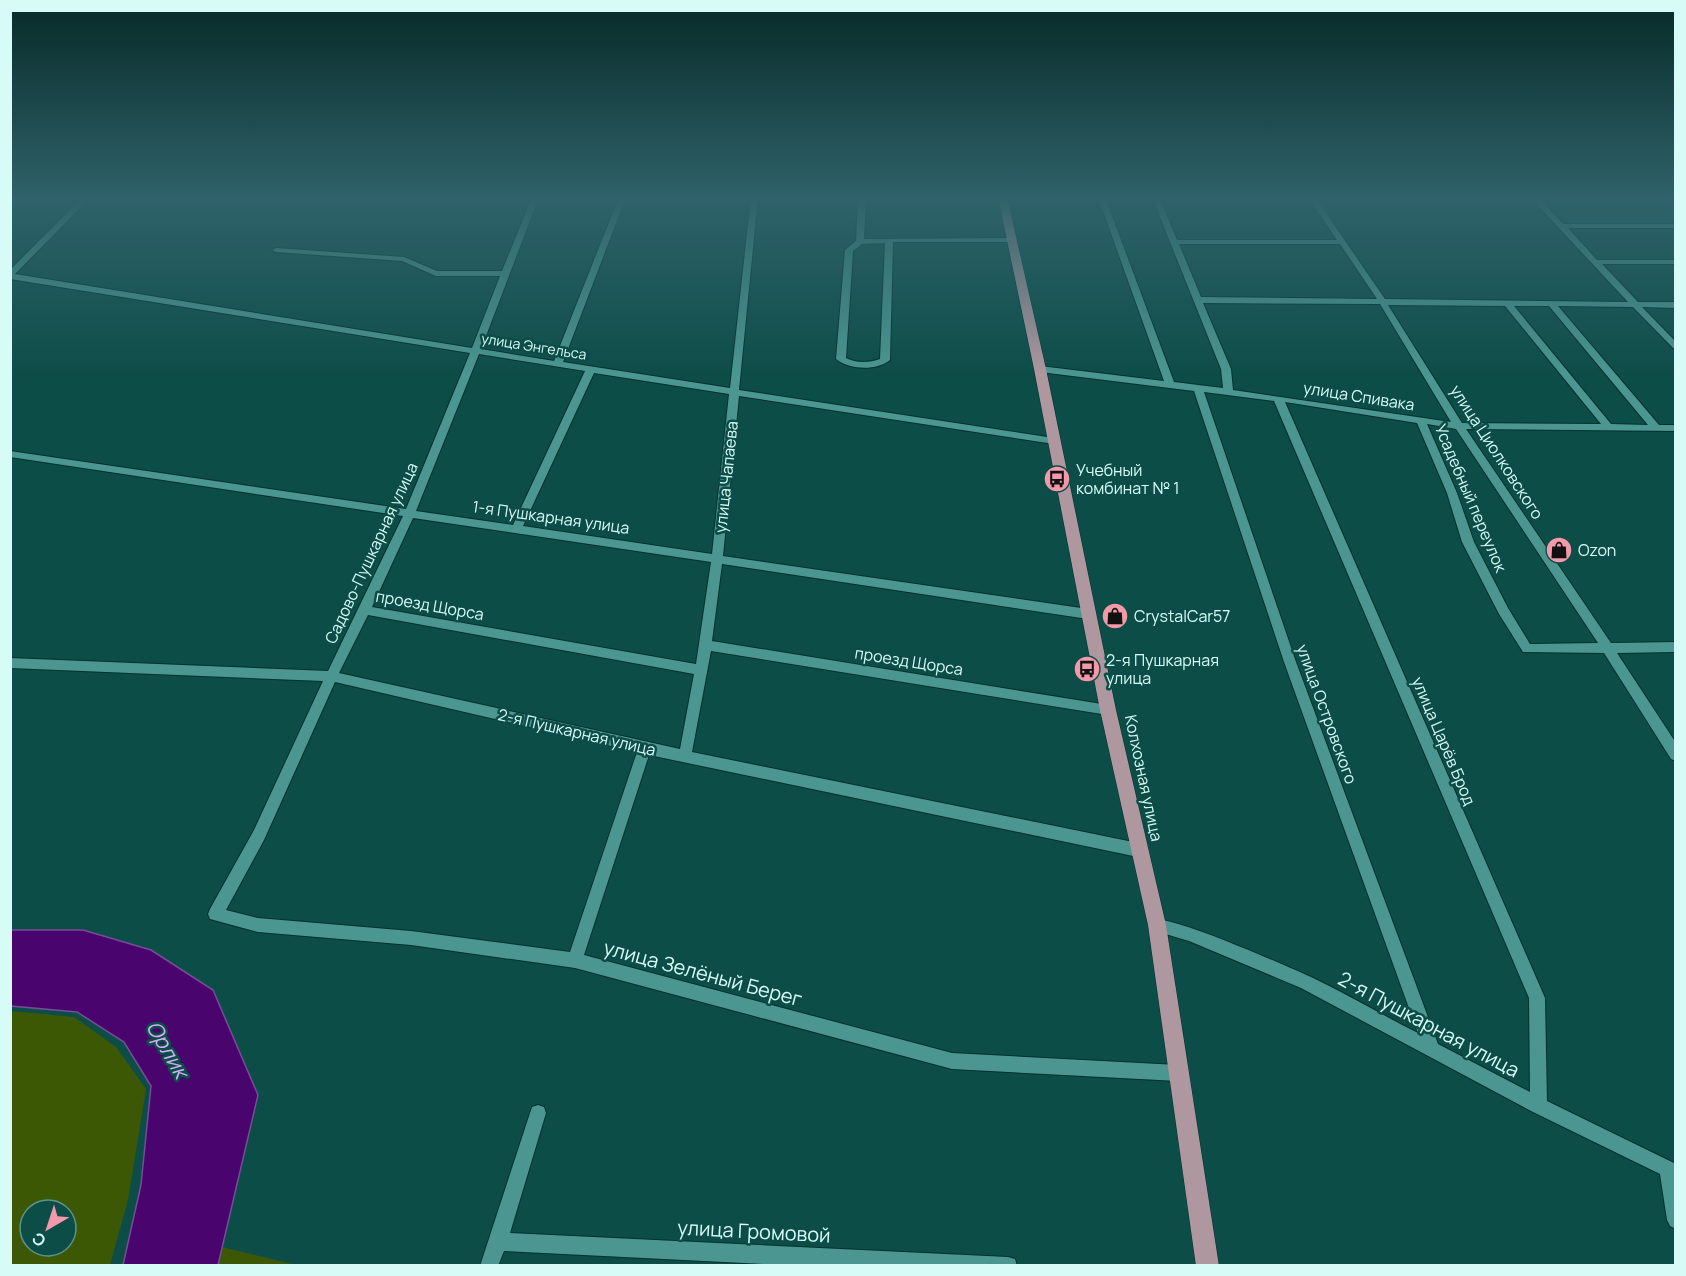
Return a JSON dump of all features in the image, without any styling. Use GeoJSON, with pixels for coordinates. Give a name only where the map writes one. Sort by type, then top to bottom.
{"type":"FeatureCollection","features":[{"type":"Feature","properties":{"kind":"main road","name":"Колхозная улица"},"geometry":{"type":"LineString","coordinates":[[1016,257],[1108,710],[1138,850],[1157,925],[1208,1266]]}},
{"type":"Feature","properties":{"kind":"street"},"geometry":{"type":"LineString","coordinates":[[10,275],[28,257]]}},
{"type":"Feature","properties":{"kind":"street"},"geometry":{"type":"LineString","coordinates":[[369,257],[404,259],[436,274],[504,273]]}},
{"type":"Feature","properties":{"kind":"street","name":"Садово-Пушкарная улица"},"geometry":{"type":"LineString","coordinates":[[215,914],[239,876],[331,676],[410,514],[477,351],[511,257]]}},
{"type":"Feature","properties":{"kind":"street"},"geometry":{"type":"LineString","coordinates":[[558,363],[599,257]]}},
{"type":"Feature","properties":{"kind":"street","name":"улица Чапаева"},"geometry":{"type":"LineString","coordinates":[[685,756],[706,645],[749,257]]}},
{"type":"Feature","properties":{"kind":"street"},"geometry":{"type":"LineString","coordinates":[[849,257],[841,359],[848,363],[880,363],[885,360],[888,257]]}},
{"type":"Feature","properties":{"kind":"street"},"geometry":{"type":"LineString","coordinates":[[1123,257],[1170,384]]}},
{"type":"Feature","properties":{"kind":"street"},"geometry":{"type":"LineString","coordinates":[[1181,257],[1226,369],[1228,391]]}},
{"type":"Feature","properties":{"kind":"street","name":"улица Циолковского"},"geometry":{"type":"LineString","coordinates":[[1353,257],[1458,426],[1606,646],[1676,755]]}},
{"type":"Feature","properties":{"kind":"street"},"geometry":{"type":"LineString","coordinates":[[1591,257],[1676,348]]}},
{"type":"Feature","properties":{"kind":"street"},"geometry":{"type":"LineString","coordinates":[[1596,262],[1676,262]]}},
{"type":"Feature","properties":{"kind":"street","name":"улица Энгельса"},"geometry":{"type":"LineString","coordinates":[[10,275],[591,368],[735,394],[1054,441]]}},
{"type":"Feature","properties":{"kind":"street"},"geometry":{"type":"LineString","coordinates":[[1200,300],[1676,305]]}},
{"type":"Feature","properties":{"kind":"street"},"geometry":{"type":"LineString","coordinates":[[1507,303],[1609,428]]}},
{"type":"Feature","properties":{"kind":"street"},"geometry":{"type":"LineString","coordinates":[[1551,303],[1656,428]]}},
{"type":"Feature","properties":{"kind":"street"},"geometry":{"type":"LineString","coordinates":[[516,529],[591,368]]}},
{"type":"Feature","properties":{"kind":"street","name":"улица Спивака"},"geometry":{"type":"LineString","coordinates":[[1040,369],[1228,391],[1458,426],[1676,428]]}},
{"type":"Feature","properties":{"kind":"street","name":"улица Островского"},"geometry":{"type":"LineString","coordinates":[[1198,388],[1290,662],[1432,1050]]}},
{"type":"Feature","properties":{"kind":"street","name":"улица Царёв Брод"},"geometry":{"type":"LineString","coordinates":[[1278,398],[1537,998],[1539,1106]]}},
{"type":"Feature","properties":{"kind":"street","name":"Усадебный переулок"},"geometry":{"type":"LineString","coordinates":[[1421,421],[1452,493],[1468,542],[1503,611],[1527,650],[1606,646]]}},
{"type":"Feature","properties":{"kind":"street","name":"1-я Пушкарная улица"},"geometry":{"type":"LineString","coordinates":[[10,454],[717,557],[1088,614]]}},
{"type":"Feature","properties":{"kind":"street","name":"проезд Щорса"},"geometry":{"type":"LineString","coordinates":[[365,610],[701,670]]}},
{"type":"Feature","properties":{"kind":"street","name":"проезд Щорса"},"geometry":{"type":"LineString","coordinates":[[706,645],[1108,710]]}},
{"type":"Feature","properties":{"kind":"street"},"geometry":{"type":"LineString","coordinates":[[1606,646],[1676,647]]}},
{"type":"Feature","properties":{"kind":"street","name":"2-я Пушкарная улица"},"geometry":{"type":"LineString","coordinates":[[10,663],[331,676],[645,748],[1138,850]]}},
{"type":"Feature","properties":{"kind":"street"},"geometry":{"type":"LineString","coordinates":[[575,960],[645,748]]}},
{"type":"Feature","properties":{"kind":"street","name":"улица Зелёный Берег"},"geometry":{"type":"LineString","coordinates":[[215,914],[258,925],[411,938],[575,960],[952,1061],[1179,1073]]}},
{"type":"Feature","properties":{"kind":"street","name":"2-я Пушкарная улица"},"geometry":{"type":"LineString","coordinates":[[1157,925],[1190,934],[1306,983],[1539,1106],[1672,1171]]}},
{"type":"Feature","properties":{"kind":"street"},"geometry":{"type":"LineString","coordinates":[[489,1266],[538,1113]]}},
{"type":"Feature","properties":{"kind":"street"},"geometry":{"type":"LineString","coordinates":[[1672,1171],[1676,1220]]}},
{"type":"Feature","properties":{"kind":"street","name":"улица Громовой"},"geometry":{"type":"LineString","coordinates":[[498,1242],[1008,1266]]}},
{"type":"Feature","properties":{"kind":"green space"},"geometry":{"type":"Polygon","coordinates":[[[11,1011],[74,1017],[116,1047],[146,1089],[128,1200],[110,1265],[11,1265],[11,1011]]]}},
{"type":"Feature","properties":{"kind":"green space"},"geometry":{"type":"Polygon","coordinates":[[[222,1247],[296,1265],[218,1266],[222,1247]]]}},
{"type":"Feature","properties":{"kind":"water","name":"Орлик"},"geometry":{"type":"Polygon","coordinates":[[[11,930],[83,930],[151,950],[213,990],[258,1095],[218,1265],[123,1265],[141,1185],[151,1086],[124,1042],[77,1012],[11,1006],[11,930]]]}},
{"type":"Feature","properties":{"kind":"place","name":"Учебный комбинат № 1"},"geometry":{"type":"Point","coordinates":[1057,479]}},
{"type":"Feature","properties":{"kind":"place","name":"Ozon"},"geometry":{"type":"Point","coordinates":[1559,550]}},
{"type":"Feature","properties":{"kind":"place","name":"CrystalCar57"},"geometry":{"type":"Point","coordinates":[1115,616]}},
{"type":"Feature","properties":{"kind":"place","name":"2-я Пушкарная улица"},"geometry":{"type":"Point","coordinates":[1087,669]}}]}
